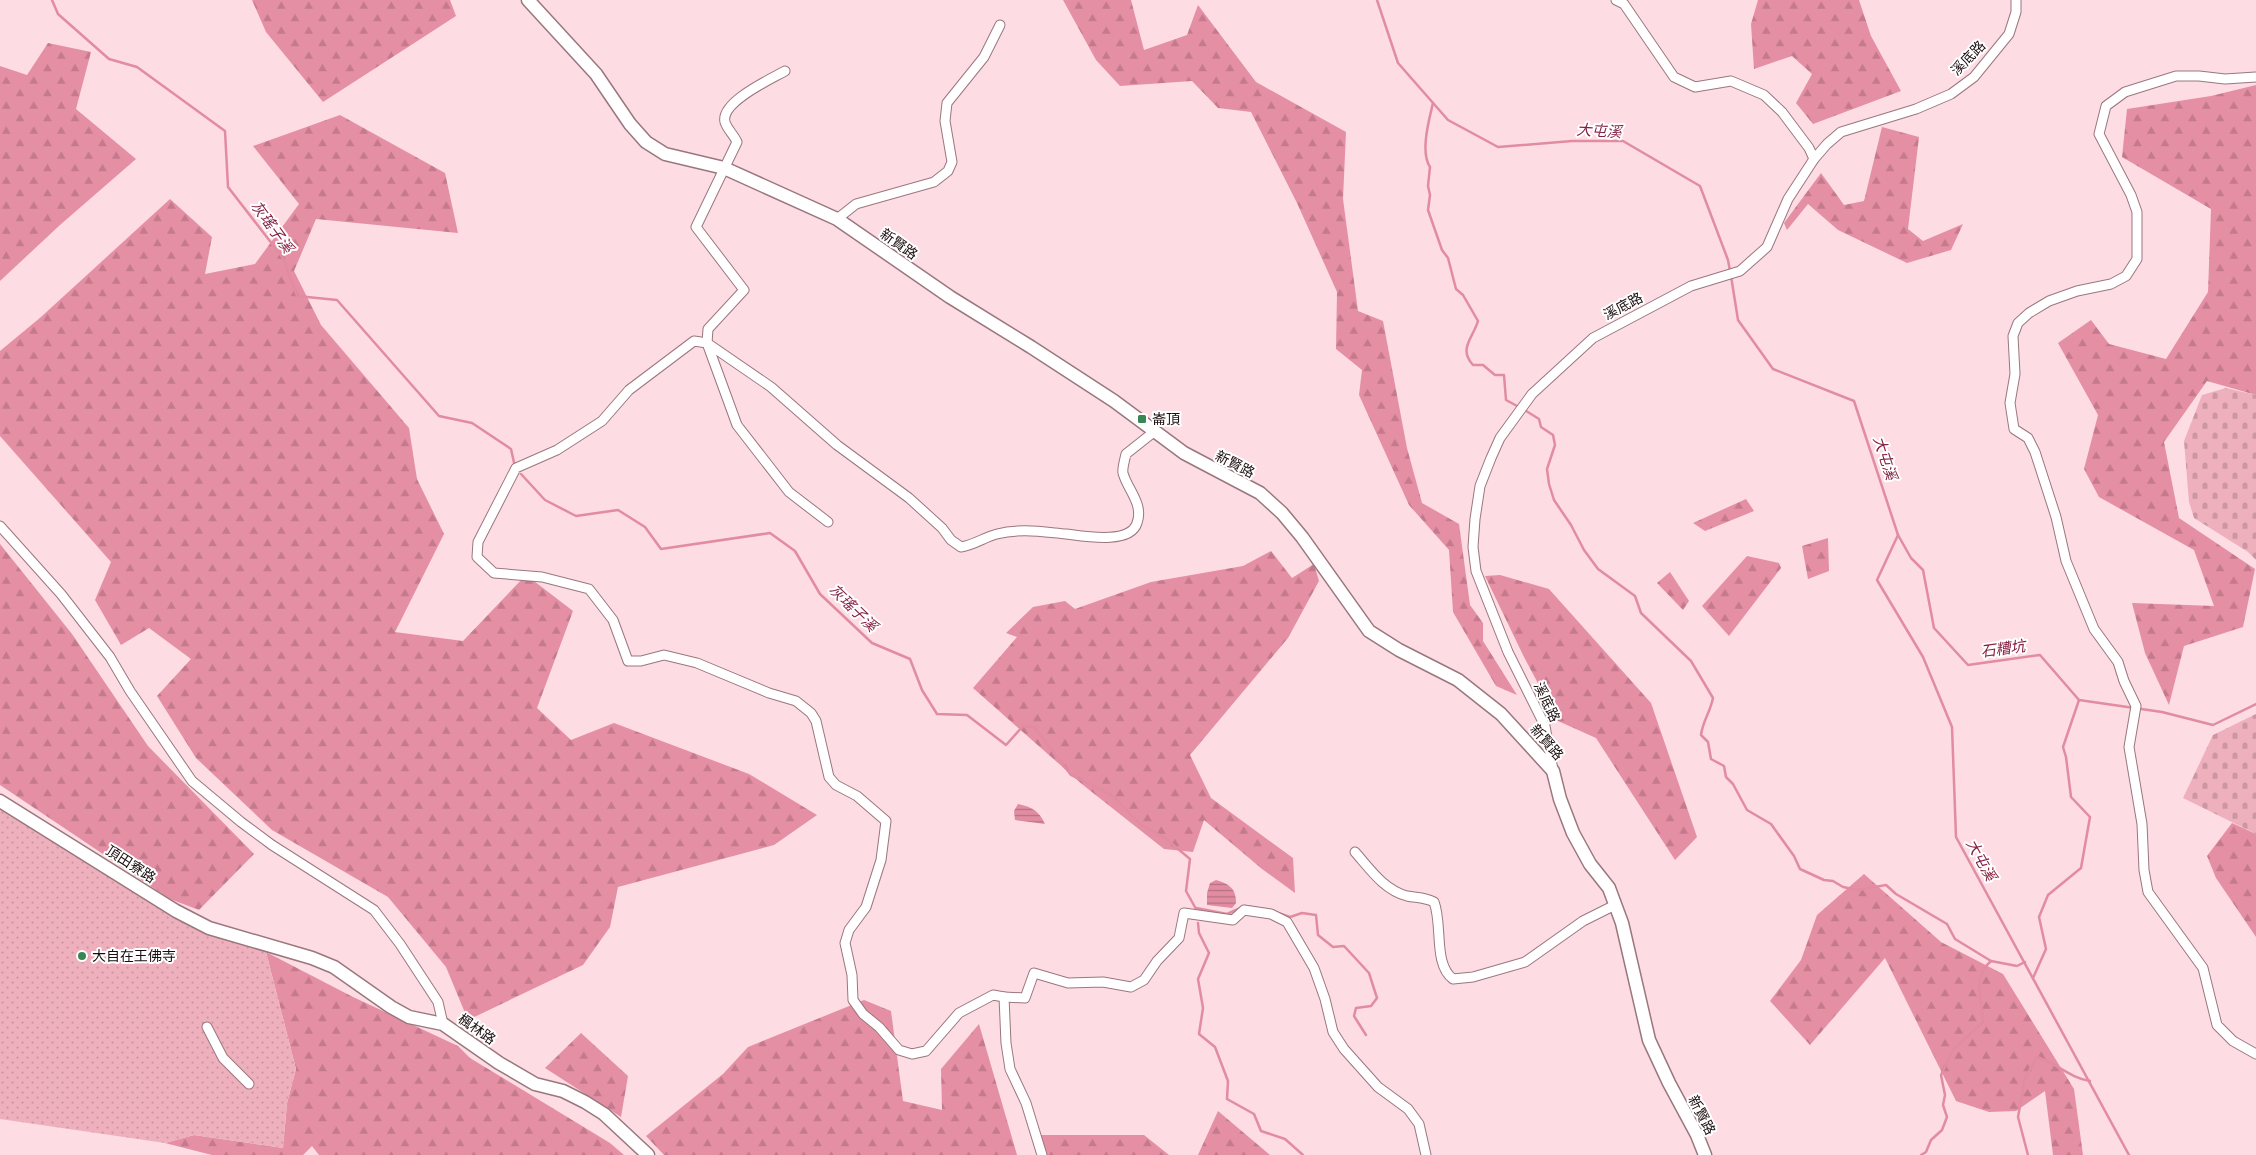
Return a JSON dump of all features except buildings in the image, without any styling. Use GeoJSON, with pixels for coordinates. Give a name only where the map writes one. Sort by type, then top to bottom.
{"type":"FeatureCollection","features":[{"type":"Feature","properties":{"kind":"street","name":"新賢路"},"geometry":{"type":"LineString","coordinates":[[528,0],[596,74],[630,124],[646,142],[665,154],[724,168],[837,219],[950,298],[1039,352],[1114,401],[1184,453],[1260,493],[1302,537],[1369,631],[1399,650],[1458,680],[1501,714],[1553,770],[1560,799],[1573,833],[1590,864],[1609,888],[1622,923],[1649,1040],[1669,1083],[1697,1135],[1705,1155]]}},
{"type":"Feature","properties":{"kind":"street","name":"溪底路"},"geometry":{"type":"LineString","coordinates":[[1553,770],[1545,726],[1505,644],[1476,570],[1473,547],[1480,486],[1500,438],[1525,403],[1593,338],[1691,286],[1740,272],[1767,247],[1788,199],[1814,159],[1842,132],[1916,109],[1951,94],[1974,77],[2009,34],[2016,12],[2016,0]]}},
{"type":"Feature","properties":{"kind":"street"},"geometry":{"type":"LineString","coordinates":[[1623,1],[1674,77],[1695,87],[1732,81],[1764,96],[1782,112],[1809,148],[1814,159]]}},
{"type":"Feature","properties":{"kind":"street"},"geometry":{"type":"LineString","coordinates":[[837,219],[856,204],[934,182],[948,171],[952,162],[945,121],[947,103],[984,57],[1000,25]]}},
{"type":"Feature","properties":{"kind":"street"},"geometry":{"type":"LineString","coordinates":[[785,71],[734,101],[727,109],[725,122],[734,134],[737,142],[696,227],[744,290],[708,329],[707,343],[738,425],[788,492],[828,522]]}},
{"type":"Feature","properties":{"kind":"street"},"geometry":{"type":"LineString","coordinates":[[2256,77],[2225,80],[2200,76],[2176,76],[2125,92],[2106,106],[2099,134],[2137,212],[2136,259],[2126,276],[2111,284],[2077,291],[2049,301],[2018,323],[2013,336],[2015,374],[2010,403],[2014,429],[2028,438],[2035,452],[2056,517],[2066,561],[2094,629],[2118,662],[2136,706],[2129,747],[2142,824],[2144,870],[2148,892],[2204,968],[2217,1025],[2233,1041],[2256,1054]]}},
{"type":"Feature","properties":{"kind":"street"},"geometry":{"type":"LineString","coordinates":[[1155,431],[1126,454],[1123,472],[1132,489],[1139,512],[1137,525],[1128,533],[1110,538],[1013,530],[994,534],[969,546],[961,547],[951,540],[942,528],[908,498],[837,446],[771,387],[707,343],[694,341],[629,390],[602,422],[557,450],[516,468],[478,542],[477,557],[494,573],[542,577],[589,589],[613,620],[628,661],[641,661],[664,655],[698,663],[769,693],[796,701],[812,713],[816,721],[829,777],[836,785],[857,796],[886,821],[882,860],[866,906],[849,930],[845,943],[852,975],[853,1000],[864,1014],[880,1027],[899,1050],[912,1054],[926,1051],[959,1013],[993,995],[1025,998],[1034,973],[1068,983],[1103,982],[1131,986],[1144,980],[1157,961],[1179,938],[1184,913],[1233,920],[1244,910],[1270,914],[1287,922],[1314,968],[1325,999],[1332,1032],[1344,1049],[1378,1086],[1408,1109],[1419,1124],[1426,1155]]}},
{"type":"Feature","properties":{"kind":"street"},"geometry":{"type":"LineString","coordinates":[[0,526],[61,594],[110,657],[130,692],[192,781],[240,822],[272,845],[374,910],[400,944],[438,1002],[443,1024]]}},
{"type":"Feature","properties":{"kind":"street","name":"頂田寮路"},"geometry":{"type":"LineString","coordinates":[[0,801],[176,911],[209,928],[250,941]]}},
{"type":"Feature","properties":{"kind":"street"},"geometry":{"type":"LineString","coordinates":[[1355,852],[1382,883],[1406,896],[1426,898],[1434,902],[1438,912],[1444,973],[1453,979],[1473,977],[1525,962],[1583,922],[1615,905]]}},
{"type":"Feature","properties":{"kind":"street","name":"楓林路"},"geometry":{"type":"LineString","coordinates":[[250,941],[312,958],[334,967],[391,1007],[409,1017],[443,1024],[499,1063],[535,1084],[563,1091],[604,1114],[648,1155]]}},
{"type":"Feature","properties":{"kind":"street"},"geometry":{"type":"LineString","coordinates":[[1004,997],[1006,1044],[1010,1069],[1029,1112],[1042,1155]]}},
{"type":"Feature","properties":{"kind":"street"},"geometry":{"type":"LineString","coordinates":[[206,1027],[223,1058],[249,1084]]}},
{"type":"Feature","properties":{"kind":"green space"},"geometry":{"type":"Polygon","coordinates":[[[252,0],[450,0],[456,16],[323,102],[266,32],[252,0]]]}},
{"type":"Feature","properties":{"kind":"green space"},"geometry":{"type":"Polygon","coordinates":[[[1063,0],[1131,0],[1144,50],[1187,35],[1198,5],[1256,82],[1346,132],[1343,199],[1358,311],[1383,321],[1407,448],[1422,503],[1459,524],[1470,605],[1483,623],[1483,641],[1517,695],[1496,686],[1453,612],[1449,550],[1409,505],[1359,395],[1362,370],[1336,349],[1337,292],[1297,203],[1251,112],[1218,108],[1192,81],[1120,86],[1096,60],[1063,0]]]}},
{"type":"Feature","properties":{"kind":"green space"},"geometry":{"type":"Polygon","coordinates":[[[1758,0],[1859,0],[1871,36],[1901,91],[1813,124],[1796,103],[1812,74],[1792,56],[1754,69],[1751,24],[1758,0]]]}},
{"type":"Feature","properties":{"kind":"green space"},"geometry":{"type":"Polygon","coordinates":[[[48,43],[91,52],[76,109],[136,159],[60,225],[0,281],[0,66],[27,75],[48,43]]]}},
{"type":"Feature","properties":{"kind":"green space"},"geometry":{"type":"Polygon","coordinates":[[[2256,85],[2256,395],[2207,381],[2164,442],[2179,518],[2255,569],[2243,627],[2184,646],[2169,705],[2145,653],[2132,603],[2214,606],[2194,550],[2099,497],[2084,469],[2098,415],[2058,343],[2091,320],[2109,344],[2166,359],[2208,292],[2211,209],[2122,157],[2127,109],[2211,96],[2256,85]]]}},
{"type":"Feature","properties":{"kind":"green space"},"geometry":{"type":"Polygon","coordinates":[[[340,115],[445,173],[458,233],[316,219],[294,271],[321,325],[409,428],[417,479],[444,534],[395,632],[463,641],[526,575],[573,611],[537,708],[571,740],[614,723],[749,774],[817,815],[774,845],[618,887],[610,927],[583,965],[468,1020],[446,967],[388,897],[272,830],[196,758],[157,696],[191,659],[149,628],[121,645],[95,600],[111,562],[0,436],[0,351],[41,317],[170,199],[212,237],[205,274],[255,264],[299,204],[253,146],[340,115]]]}},
{"type":"Feature","properties":{"kind":"green space"},"geometry":{"type":"Polygon","coordinates":[[[1882,127],[1919,137],[1908,229],[1923,241],[1963,224],[1951,250],[1907,263],[1838,230],[1808,204],[1787,230],[1784,223],[1821,173],[1844,205],[1864,201],[1882,127]]]}},
{"type":"Feature","properties":{"kind":"green space"},"geometry":{"type":"Polygon","coordinates":[[[2226,388],[2256,395],[2256,560],[2248,552],[2194,518],[2189,502],[2184,441],[2202,395],[2226,388]]]}},
{"type":"Feature","properties":{"kind":"green space"},"geometry":{"type":"Polygon","coordinates":[[[1746,499],[1754,511],[1705,531],[1693,523],[1746,499]]]}},
{"type":"Feature","properties":{"kind":"green space"},"geometry":{"type":"Polygon","coordinates":[[[1828,538],[1829,571],[1808,579],[1802,546],[1828,538]]]}},
{"type":"Feature","properties":{"kind":"green space"},"geometry":{"type":"Polygon","coordinates":[[[0,544],[72,634],[148,746],[254,854],[199,910],[170,899],[0,785],[0,544]]]}},
{"type":"Feature","properties":{"kind":"green space"},"geometry":{"type":"Polygon","coordinates":[[[1271,551],[1292,578],[1314,564],[1319,581],[1288,638],[1190,755],[1211,798],[1293,858],[1295,893],[1262,869],[1204,820],[1193,852],[1164,849],[1083,785],[973,688],[1017,637],[1006,633],[1033,607],[1065,601],[1075,609],[1151,582],[1243,566],[1271,551]]]}},
{"type":"Feature","properties":{"kind":"green space"},"geometry":{"type":"Polygon","coordinates":[[[1747,556],[1779,563],[1781,568],[1729,636],[1702,606],[1747,556]]]}},
{"type":"Feature","properties":{"kind":"green space"},"geometry":{"type":"Polygon","coordinates":[[[1670,572],[1689,601],[1683,610],[1657,583],[1670,572]]]}},
{"type":"Feature","properties":{"kind":"green space"},"geometry":{"type":"Polygon","coordinates":[[[1500,575],[1549,589],[1651,703],[1697,837],[1675,860],[1596,738],[1558,721],[1523,655],[1485,576],[1500,575]]]}},
{"type":"Feature","properties":{"kind":"green space"},"geometry":{"type":"Polygon","coordinates":[[[2256,714],[2256,834],[2183,798],[2213,735],[2256,714]]]}},
{"type":"Feature","properties":{"kind":"green space"},"geometry":{"type":"Polygon","coordinates":[[[0,804],[266,952],[296,1069],[287,1103],[283,1148],[194,1135],[165,1143],[0,1119],[0,804]]]}},
{"type":"Feature","properties":{"kind":"green space"},"geometry":{"type":"Polygon","coordinates":[[[2232,823],[2256,834],[2256,937],[2216,878],[2207,856],[2232,823]]]}},
{"type":"Feature","properties":{"kind":"green space"},"geometry":{"type":"Polygon","coordinates":[[[1864,874],[1941,942],[2003,974],[2074,1089],[2083,1155],[2053,1155],[2045,1091],[2016,1111],[1989,1112],[1956,1101],[1885,958],[1810,1045],[1770,1001],[1801,960],[1817,915],[1864,874]]]}},
{"type":"Feature","properties":{"kind":"green space"},"geometry":{"type":"Polygon","coordinates":[[[266,952],[353,997],[458,1046],[470,1058],[610,1143],[624,1155],[319,1155],[312,1146],[303,1155],[212,1155],[165,1143],[194,1135],[283,1148],[287,1103],[296,1069],[266,952]]]}},
{"type":"Feature","properties":{"kind":"green space"},"geometry":{"type":"Polygon","coordinates":[[[864,1000],[891,1011],[903,1101],[942,1110],[941,1069],[979,1024],[1017,1155],[664,1155],[646,1136],[723,1074],[748,1047],[864,1000]]]}},
{"type":"Feature","properties":{"kind":"green space"},"geometry":{"type":"Polygon","coordinates":[[[581,1033],[628,1076],[621,1117],[545,1068],[581,1033]]]}},
{"type":"Feature","properties":{"kind":"green space"},"geometry":{"type":"Polygon","coordinates":[[[1218,1111],[1270,1155],[1198,1155],[1218,1111]]]}},
{"type":"Feature","properties":{"kind":"green space"},"geometry":{"type":"Polygon","coordinates":[[[1040,1135],[1144,1135],[1169,1155],[1043,1155],[1040,1135]]]}},
{"type":"Feature","properties":{"kind":"shaded area"},"geometry":{"type":"Polygon","coordinates":[[[1018,804],[1035,810],[1045,824],[1015,820],[1014,811],[1018,804]]]}},
{"type":"Feature","properties":{"kind":"shaded area"},"geometry":{"type":"Polygon","coordinates":[[[1216,880],[1225,883],[1233,890],[1236,903],[1232,908],[1207,905],[1207,893],[1210,883],[1216,880]]]}},
{"type":"Feature","properties":{"kind":"waterway","name":"灰瑤子溪"},"geometry":{"type":"LineString","coordinates":[[52,0],[58,14],[109,59],[137,67],[225,131],[228,187],[283,258],[297,296],[337,300],[439,416],[472,423],[511,449],[515,467]]}},
{"type":"Feature","properties":{"kind":"waterway","name":"大屯溪"},"geometry":{"type":"LineString","coordinates":[[1377,0],[1398,63],[1448,120],[1498,147],[1572,141],[1623,141],[1700,186],[1728,260],[1730,271]]}},
{"type":"Feature","properties":{"kind":"waterway"},"geometry":{"type":"LineString","coordinates":[[1433,103],[1426,145],[1427,161],[1430,167],[1428,210],[1442,250],[1448,258],[1456,289],[1463,295],[1478,321],[1468,343],[1467,354],[1473,365],[1483,365],[1495,375],[1504,375],[1506,400],[1519,407]]}},
{"type":"Feature","properties":{"kind":"waterway","name":"大屯溪"},"geometry":{"type":"LineString","coordinates":[[1731,276],[1738,320],[1773,369],[1854,401],[1898,535],[1877,580],[1923,657],[1952,727],[1956,837],[2129,1155]]}},
{"type":"Feature","properties":{"kind":"waterway"},"geometry":{"type":"LineString","coordinates":[[1523,409],[1539,419],[1541,427],[1553,435],[1555,445],[1547,469],[1549,484],[1554,500],[1571,525],[1584,550],[1598,569],[1635,596],[1641,613],[1691,661],[1713,698],[1701,735],[1708,742],[1711,759],[1724,766],[1726,777],[1733,784],[1747,810],[1771,824],[1794,856],[1800,869],[1824,880],[1833,881],[1843,887],[1858,890],[1886,885],[1896,894],[1947,924],[1955,939],[1991,961]]}},
{"type":"Feature","properties":{"kind":"waterway","name":"灰瑤子溪"},"geometry":{"type":"LineString","coordinates":[[521,474],[545,500],[576,516],[618,510],[645,527],[661,549],[770,533],[795,551],[820,594],[872,643],[910,659],[922,690],[937,714],[967,715],[1006,745],[1023,726],[1034,727],[1071,775],[1113,796],[1140,824],[1165,838],[1190,859],[1186,891],[1196,909]]}},
{"type":"Feature","properties":{"kind":"waterway","name":"石糟坑"},"geometry":{"type":"LineString","coordinates":[[1898,535],[1911,558],[1923,570],[1934,628],[1968,665],[2040,655],[2079,700],[2162,712],[2213,725],[2256,704]]}},
{"type":"Feature","properties":{"kind":"waterway"},"geometry":{"type":"LineString","coordinates":[[2033,978],[2046,949],[2039,917],[2048,895],[2081,868],[2090,817],[2071,797],[2063,747],[2079,700]]}},
{"type":"Feature","properties":{"kind":"waterway"},"geometry":{"type":"LineString","coordinates":[[1196,908],[1227,914],[1245,906],[1270,910]]}},
{"type":"Feature","properties":{"kind":"waterway"},"geometry":{"type":"LineString","coordinates":[[1275,912],[1290,917],[1302,913],[1316,915],[1318,935],[1333,947],[1344,946],[1369,973],[1377,998],[1371,1006],[1356,1008],[1354,1016],[1366,1035]]}},
{"type":"Feature","properties":{"kind":"waterway","name":"灰瑤子溪"},"geometry":{"type":"LineString","coordinates":[[1198,923],[1199,933],[1209,953],[1198,979],[1203,1008],[1199,1034],[1215,1047],[1228,1081],[1227,1099],[1254,1114],[1261,1131],[1285,1139],[1303,1155]]}},
{"type":"Feature","properties":{"kind":"waterway"},"geometry":{"type":"LineString","coordinates":[[1921,1155],[1926,1152],[1931,1140],[1942,1130],[1947,1117],[1943,1105],[1945,1095],[1941,1075],[1953,1050],[1983,1022],[1979,989],[1985,967],[1991,961],[2017,966],[2025,962]]}},
{"type":"Feature","properties":{"kind":"waterway"},"geometry":{"type":"LineString","coordinates":[[2028,1155],[2018,1117],[2025,1078],[2037,1057],[2076,1077],[2090,1081]]}},
{"type":"Feature","properties":{"kind":"place","name":"崙頂"},"geometry":{"type":"Point","coordinates":[1142,419]}},
{"type":"Feature","properties":{"kind":"place","name":"大自在王佛寺"},"geometry":{"type":"Point","coordinates":[82,956]}}]}
